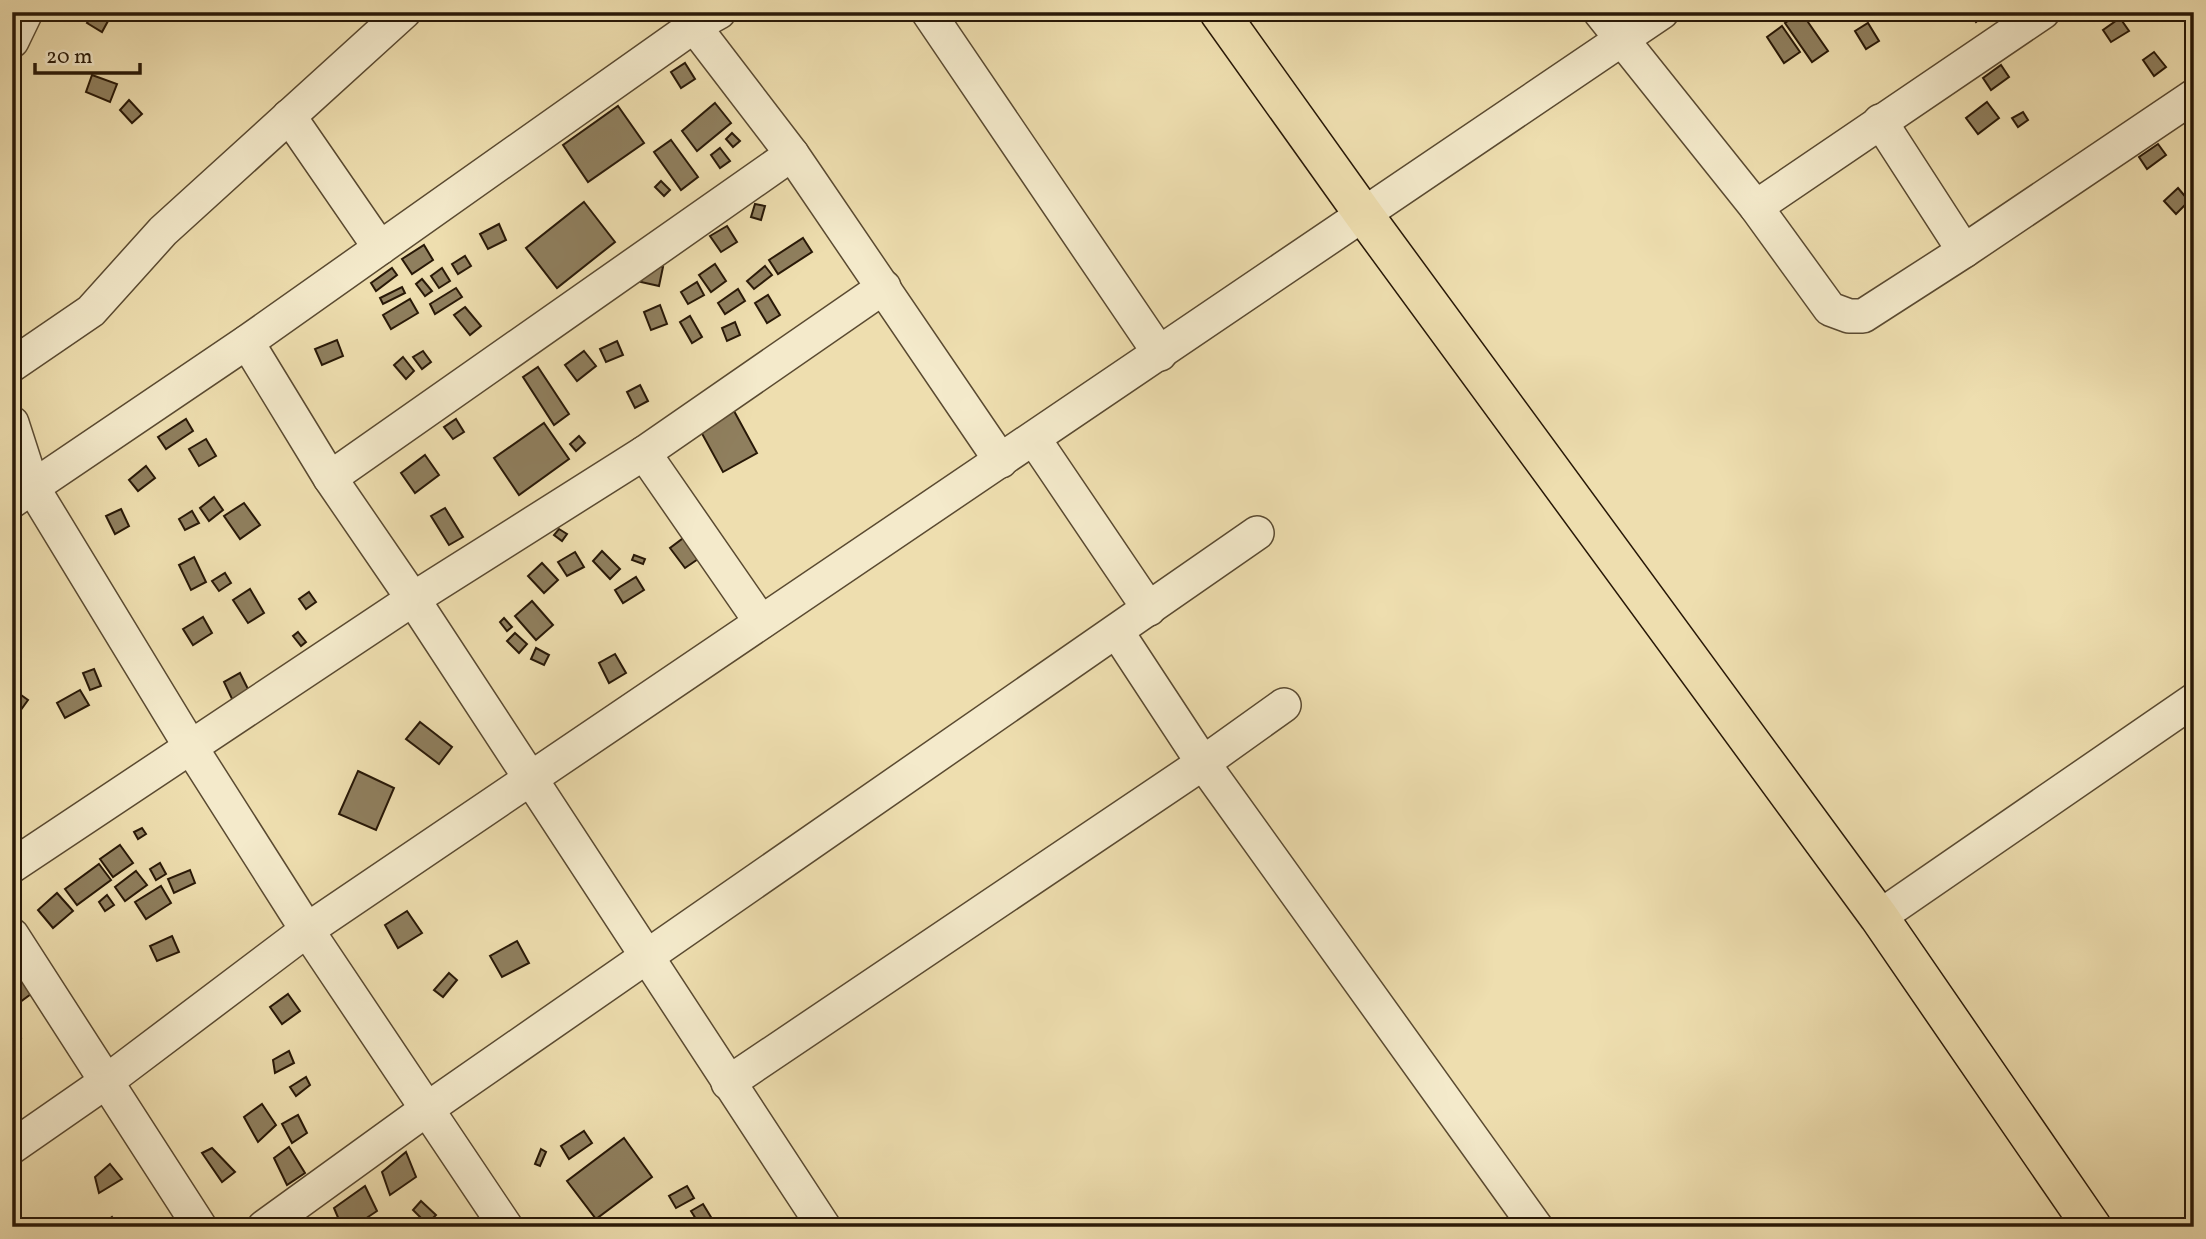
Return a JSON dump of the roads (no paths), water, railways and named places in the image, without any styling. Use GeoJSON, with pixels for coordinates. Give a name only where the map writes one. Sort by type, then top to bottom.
{"type":"FeatureCollection","features":[{"type":"Feature","properties":{"kind":"main road"},"geometry":{"type":"LineString","coordinates":[[1219,12],[1364,215],[1879,918],[2092,1227]]}},
{"type":"Feature","properties":{"kind":"street"},"geometry":{"type":"LineString","coordinates":[[12,41],[26,12]]}},
{"type":"Feature","properties":{"kind":"street"},"geometry":{"type":"LineString","coordinates":[[928,12],[1160,354]]}},
{"type":"Feature","properties":{"kind":"street"},"geometry":{"type":"LineString","coordinates":[[1600,12],[1756,207],[1830,309],[1849,316],[1863,316],[2194,96]]}},
{"type":"Feature","properties":{"kind":"street"},"geometry":{"type":"LineString","coordinates":[[12,1147],[107,1081],[307,930],[1662,12]]}},
{"type":"Feature","properties":{"kind":"street"},"geometry":{"type":"LineString","coordinates":[[1756,207],[2043,12]]}},
{"type":"Feature","properties":{"kind":"street"},"geometry":{"type":"LineString","coordinates":[[12,365],[91,311],[163,230],[401,13]]}},
{"type":"Feature","properties":{"kind":"street"},"geometry":{"type":"LineString","coordinates":[[23,495],[247,342],[706,19],[792,154],[1001,461]]}},
{"type":"Feature","properties":{"kind":"street"},"geometry":{"type":"LineString","coordinates":[[289,116],[380,248]]}},
{"type":"Feature","properties":{"kind":"street"},"geometry":{"type":"LineString","coordinates":[[1880,121],[1964,251]]}},
{"type":"Feature","properties":{"kind":"street"},"geometry":{"type":"LineString","coordinates":[[330,478],[792,154]]}},
{"type":"Feature","properties":{"kind":"street"},"geometry":{"type":"LineString","coordinates":[[12,866],[413,598],[644,453],[884,287]]}},
{"type":"Feature","properties":{"kind":"street"},"geometry":{"type":"LineString","coordinates":[[247,342],[330,478],[413,598],[824,1227]]}},
{"type":"Feature","properties":{"kind":"street"},"geometry":{"type":"LineString","coordinates":[[12,423],[23,495],[190,746],[307,930],[506,1227]]}},
{"type":"Feature","properties":{"kind":"street"},"geometry":{"type":"LineString","coordinates":[[1034,439],[1149,609]]}},
{"type":"Feature","properties":{"kind":"street"},"geometry":{"type":"LineString","coordinates":[[644,453],[761,622]]}},
{"type":"Feature","properties":{"kind":"street"},"geometry":{"type":"LineString","coordinates":[[264,1227],[426,1109],[1257,533]]}},
{"type":"Feature","properties":{"kind":"street"},"geometry":{"type":"LineString","coordinates":[[1117,632],[1203,763],[1536,1227]]}},
{"type":"Feature","properties":{"kind":"street"},"geometry":{"type":"LineString","coordinates":[[1879,918],[2194,700]]}},
{"type":"Feature","properties":{"kind":"street"},"geometry":{"type":"LineString","coordinates":[[728,1083],[1203,763],[1284,705]]}},
{"type":"Feature","properties":{"kind":"street"},"geometry":{"type":"LineString","coordinates":[[12,935],[200,1227]]}}]}
